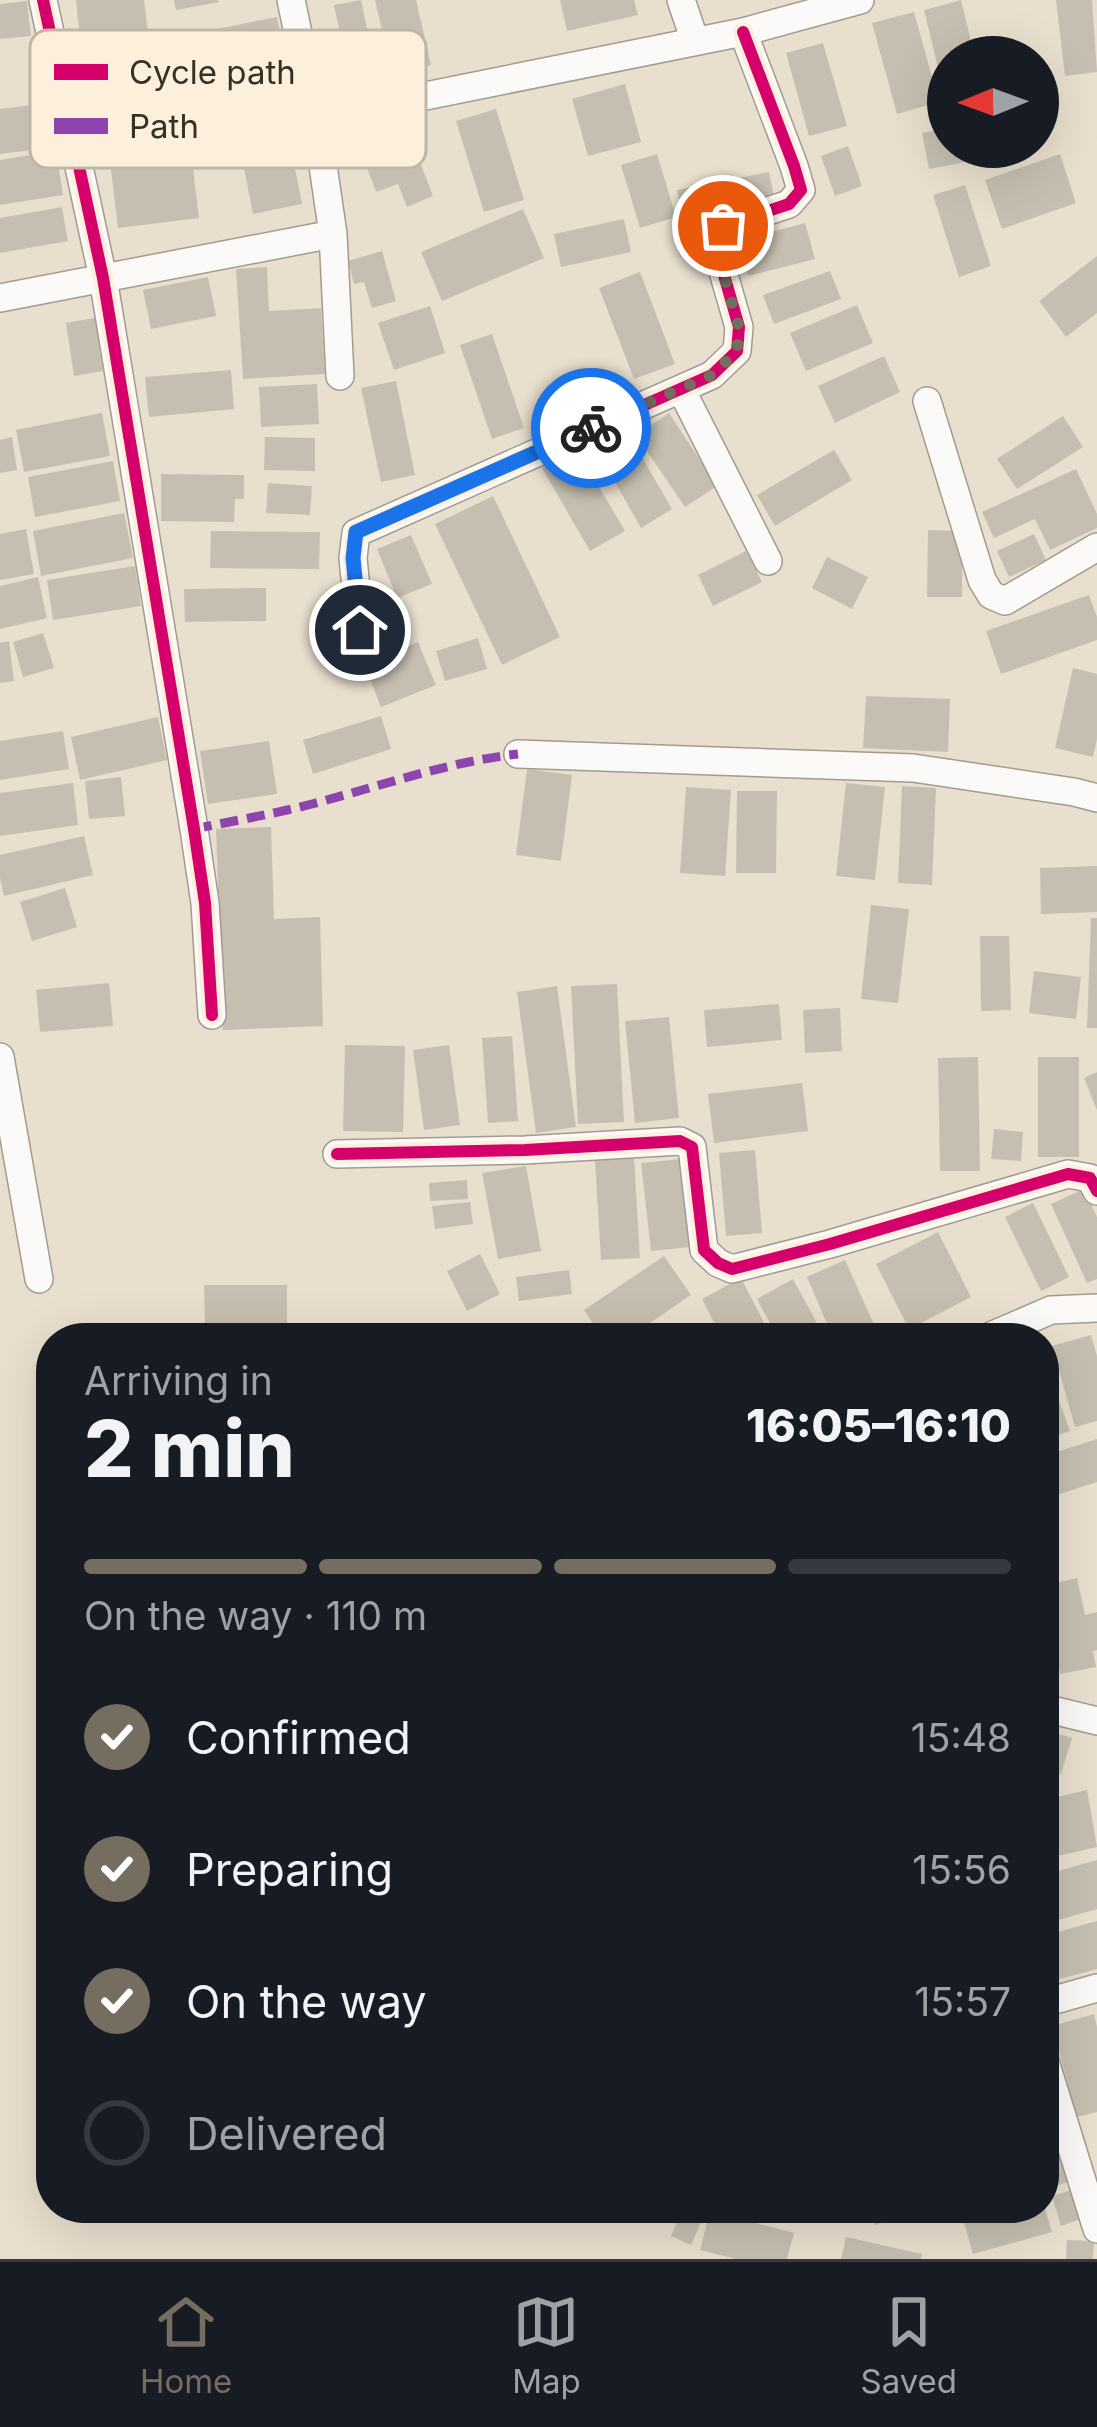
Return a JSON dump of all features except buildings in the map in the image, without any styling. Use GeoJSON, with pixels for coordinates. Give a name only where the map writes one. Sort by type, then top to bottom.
{"type":"FeatureCollection","features":[{"type":"Feature","properties":{"kind":"street"},"geometry":{"type":"LineString","coordinates":[[43,0],[49,30]]}},
{"type":"Feature","properties":{"kind":"street"},"geometry":{"type":"LineString","coordinates":[[291,0],[297,30]]}},
{"type":"Feature","properties":{"kind":"street"},"geometry":{"type":"LineString","coordinates":[[681,0],[695,41]]}},
{"type":"Feature","properties":{"kind":"street"},"geometry":{"type":"LineString","coordinates":[[426,96],[743,32],[860,0]]}},
{"type":"Feature","properties":{"kind":"street"},"geometry":{"type":"LineString","coordinates":[[360,630],[353,558],[356,532],[712,375],[737,351],[739,328],[713,237],[723,226],[789,204],[801,190],[743,32]]}},
{"type":"Feature","properties":{"kind":"street"},"geometry":{"type":"LineString","coordinates":[[79,168],[103,278],[194,829],[205,903],[212,1015]]}},
{"type":"Feature","properties":{"kind":"street"},"geometry":{"type":"LineString","coordinates":[[323,168],[333,234],[340,376]]}},
{"type":"Feature","properties":{"kind":"street"},"geometry":{"type":"LineString","coordinates":[[0,298],[333,234]]}},
{"type":"Feature","properties":{"kind":"street"},"geometry":{"type":"LineString","coordinates":[[681,388],[768,561]]}},
{"type":"Feature","properties":{"kind":"street"},"geometry":{"type":"LineString","coordinates":[[927,401],[991,596],[1005,601],[1097,547]]}},
{"type":"Feature","properties":{"kind":"street"},"geometry":{"type":"LineString","coordinates":[[518,754],[913,768],[1097,798]]}},
{"type":"Feature","properties":{"kind":"street"},"geometry":{"type":"LineString","coordinates":[[0,1057],[39,1279]]}},
{"type":"Feature","properties":{"kind":"street"},"geometry":{"type":"LineString","coordinates":[[337,1154],[680,1141],[692,1147],[704,1250],[732,1268],[1068,1174],[1090,1178],[1097,1191]]}},
{"type":"Feature","properties":{"kind":"street"},"geometry":{"type":"LineString","coordinates":[[1021,1323],[1051,1310],[1097,1308]]}},
{"type":"Feature","properties":{"kind":"street"},"geometry":{"type":"LineString","coordinates":[[1059,1712],[1097,1721]]}},
{"type":"Feature","properties":{"kind":"street"},"geometry":{"type":"LineString","coordinates":[[1059,1999],[1097,1988]]}},
{"type":"Feature","properties":{"kind":"street"},"geometry":{"type":"LineString","coordinates":[[1059,2106],[1097,2229]]}},
{"type":"Feature","properties":{"kind":"marked path"},"geometry":{"type":"LineString","coordinates":[[194,829],[518,754]]}},
{"type":"Feature","properties":{"kind":"cycle path"},"geometry":{"type":"LineString","coordinates":[[43,0],[49,30]]}},
{"type":"Feature","properties":{"kind":"cycle path"},"geometry":{"type":"LineString","coordinates":[[360,630],[353,558],[356,533],[712,375],[737,351],[739,327],[713,237],[723,226],[789,204],[801,190],[743,32]]}},
{"type":"Feature","properties":{"kind":"cycle path"},"geometry":{"type":"LineString","coordinates":[[79,168],[103,278],[194,829],[205,903],[212,1015]]}},
{"type":"Feature","properties":{"kind":"cycle path"},"geometry":{"type":"LineString","coordinates":[[337,1154],[680,1141],[692,1147],[704,1250],[732,1269],[1068,1174],[1090,1178],[1097,1191]]}},
{"type":"Feature","properties":{"kind":"way so far"},"geometry":{"type":"LineString","coordinates":[[591,428],[712,375],[737,351],[739,328],[713,237],[723,226]]}},
{"type":"Feature","properties":{"kind":"route"},"geometry":{"type":"LineString","coordinates":[[360,630],[353,558],[356,532],[591,428]]}}]}
